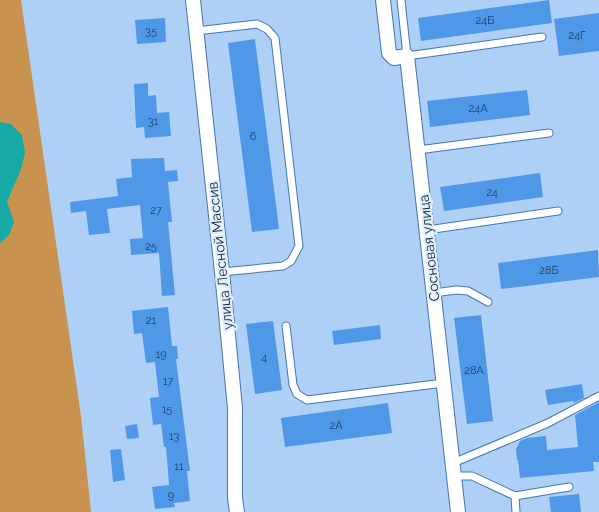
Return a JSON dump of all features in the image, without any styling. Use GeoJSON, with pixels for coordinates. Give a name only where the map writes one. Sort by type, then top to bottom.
{"type":"FeatureCollection","features":[{"type":"Feature","properties":{"kind":"street","name":"улица Лесной Массив"},"geometry":{"type":"LineString","coordinates":[[193,0],[235,408],[235,498],[237,512]]}},
{"type":"Feature","properties":{"kind":"street"},"geometry":{"type":"LineString","coordinates":[[383,0],[389,53],[394,58],[407,56]]}},
{"type":"Feature","properties":{"kind":"street","name":"Сосновая улица"},"geometry":{"type":"LineString","coordinates":[[407,56],[458,512]]}},
{"type":"Feature","properties":{"kind":"lane"},"geometry":{"type":"LineString","coordinates":[[401,0],[407,56],[542,37]]}},
{"type":"Feature","properties":{"kind":"lane"},"geometry":{"type":"LineString","coordinates":[[196,31],[257,24],[268,29],[275,38],[299,246],[291,261],[283,266],[222,272]]}},
{"type":"Feature","properties":{"kind":"lane"},"geometry":{"type":"LineString","coordinates":[[418,150],[548,134]]}},
{"type":"Feature","properties":{"kind":"lane"},"geometry":{"type":"LineString","coordinates":[[427,230],[558,212]]}},
{"type":"Feature","properties":{"kind":"lane"},"geometry":{"type":"LineString","coordinates":[[434,293],[456,290],[468,291],[488,302]]}},
{"type":"Feature","properties":{"kind":"lane"},"geometry":{"type":"LineString","coordinates":[[286,326],[293,385],[297,394],[307,400],[444,383]]}},
{"type":"Feature","properties":{"kind":"lane"},"geometry":{"type":"LineString","coordinates":[[453,470],[599,396]]}},
{"type":"Feature","properties":{"kind":"lane"},"geometry":{"type":"LineString","coordinates":[[453,470],[472,476],[514,496],[569,487]]}},
{"type":"Feature","properties":{"kind":"lane"},"geometry":{"type":"LineString","coordinates":[[514,496],[516,512]]}},
{"type":"Feature","properties":{"kind":"shaded area"},"geometry":{"type":"Polygon","coordinates":[[[0,0],[21,0],[81,416],[91,512],[0,512],[0,0]]]}},
{"type":"Feature","properties":{"kind":"shaded area"},"geometry":{"type":"Polygon","coordinates":[[[0,122],[11,124],[22,135],[25,153],[21,169],[7,202],[14,222],[9,235],[0,243],[0,122]]]}},
{"type":"Feature","properties":{"kind":"building"},"geometry":{"type":"Polygon","coordinates":[[[549,0],[552,23],[421,41],[418,18],[549,0]]]}},
{"type":"Feature","properties":{"kind":"building"},"geometry":{"type":"Polygon","coordinates":[[[599,13],[599,51],[559,56],[554,19],[599,13]]]}},
{"type":"Feature","properties":{"kind":"building"},"geometry":{"type":"Polygon","coordinates":[[[165,18],[166,42],[137,44],[135,20],[165,18]]]}},
{"type":"Feature","properties":{"kind":"building"},"geometry":{"type":"Polygon","coordinates":[[[255,39],[279,229],[252,232],[228,43],[255,39]]]}},
{"type":"Feature","properties":{"kind":"building"},"geometry":{"type":"Polygon","coordinates":[[[148,83],[148,96],[156,95],[157,113],[169,112],[171,136],[145,138],[144,127],[136,128],[134,84],[148,83]]]}},
{"type":"Feature","properties":{"kind":"building"},"geometry":{"type":"Polygon","coordinates":[[[527,90],[530,115],[430,127],[427,101],[527,90]]]}},
{"type":"Feature","properties":{"kind":"building"},"geometry":{"type":"Polygon","coordinates":[[[164,158],[165,171],[177,170],[178,181],[168,182],[172,222],[168,222],[175,295],[162,296],[159,253],[131,255],[130,239],[143,238],[140,205],[107,209],[110,233],[89,235],[86,211],[71,213],[70,202],[118,196],[116,179],[132,177],[131,159],[164,158]]]}},
{"type":"Feature","properties":{"kind":"building"},"geometry":{"type":"Polygon","coordinates":[[[540,173],[543,197],[444,211],[440,187],[540,173]]]}},
{"type":"Feature","properties":{"kind":"building"},"geometry":{"type":"Polygon","coordinates":[[[598,250],[599,277],[501,289],[498,263],[598,250]]]}},
{"type":"Feature","properties":{"kind":"building"},"geometry":{"type":"Polygon","coordinates":[[[168,307],[172,346],[177,346],[178,359],[176,359],[190,471],[187,471],[190,501],[174,503],[175,507],[155,509],[152,487],[169,485],[166,447],[164,447],[161,424],[153,425],[150,398],[159,397],[155,362],[146,363],[142,333],[134,334],[132,311],[168,307]]]}},
{"type":"Feature","properties":{"kind":"building"},"geometry":{"type":"Polygon","coordinates":[[[481,315],[493,421],[467,424],[454,318],[481,315]]]}},
{"type":"Feature","properties":{"kind":"building"},"geometry":{"type":"Polygon","coordinates":[[[273,321],[282,390],[255,394],[246,324],[273,321]]]}},
{"type":"Feature","properties":{"kind":"building"},"geometry":{"type":"Polygon","coordinates":[[[380,325],[381,339],[334,345],[332,331],[380,325]]]}},
{"type":"Feature","properties":{"kind":"building"},"geometry":{"type":"Polygon","coordinates":[[[582,384],[584,398],[574,403],[573,401],[548,405],[545,390],[582,384]]]}},
{"type":"Feature","properties":{"kind":"building"},"geometry":{"type":"Polygon","coordinates":[[[599,402],[599,462],[593,462],[594,471],[520,478],[516,449],[520,441],[527,438],[546,436],[547,450],[578,447],[575,415],[599,402]]]}},
{"type":"Feature","properties":{"kind":"building"},"geometry":{"type":"Polygon","coordinates":[[[388,403],[392,433],[285,447],[281,418],[388,403]]]}},
{"type":"Feature","properties":{"kind":"building"},"geometry":{"type":"Polygon","coordinates":[[[137,424],[139,438],[127,439],[125,426],[137,424]]]}},
{"type":"Feature","properties":{"kind":"building"},"geometry":{"type":"Polygon","coordinates":[[[121,449],[125,480],[113,482],[110,450],[121,449]]]}},
{"type":"Feature","properties":{"kind":"building"},"geometry":{"type":"Polygon","coordinates":[[[579,494],[581,512],[551,512],[549,497],[579,494]]]}}]}
